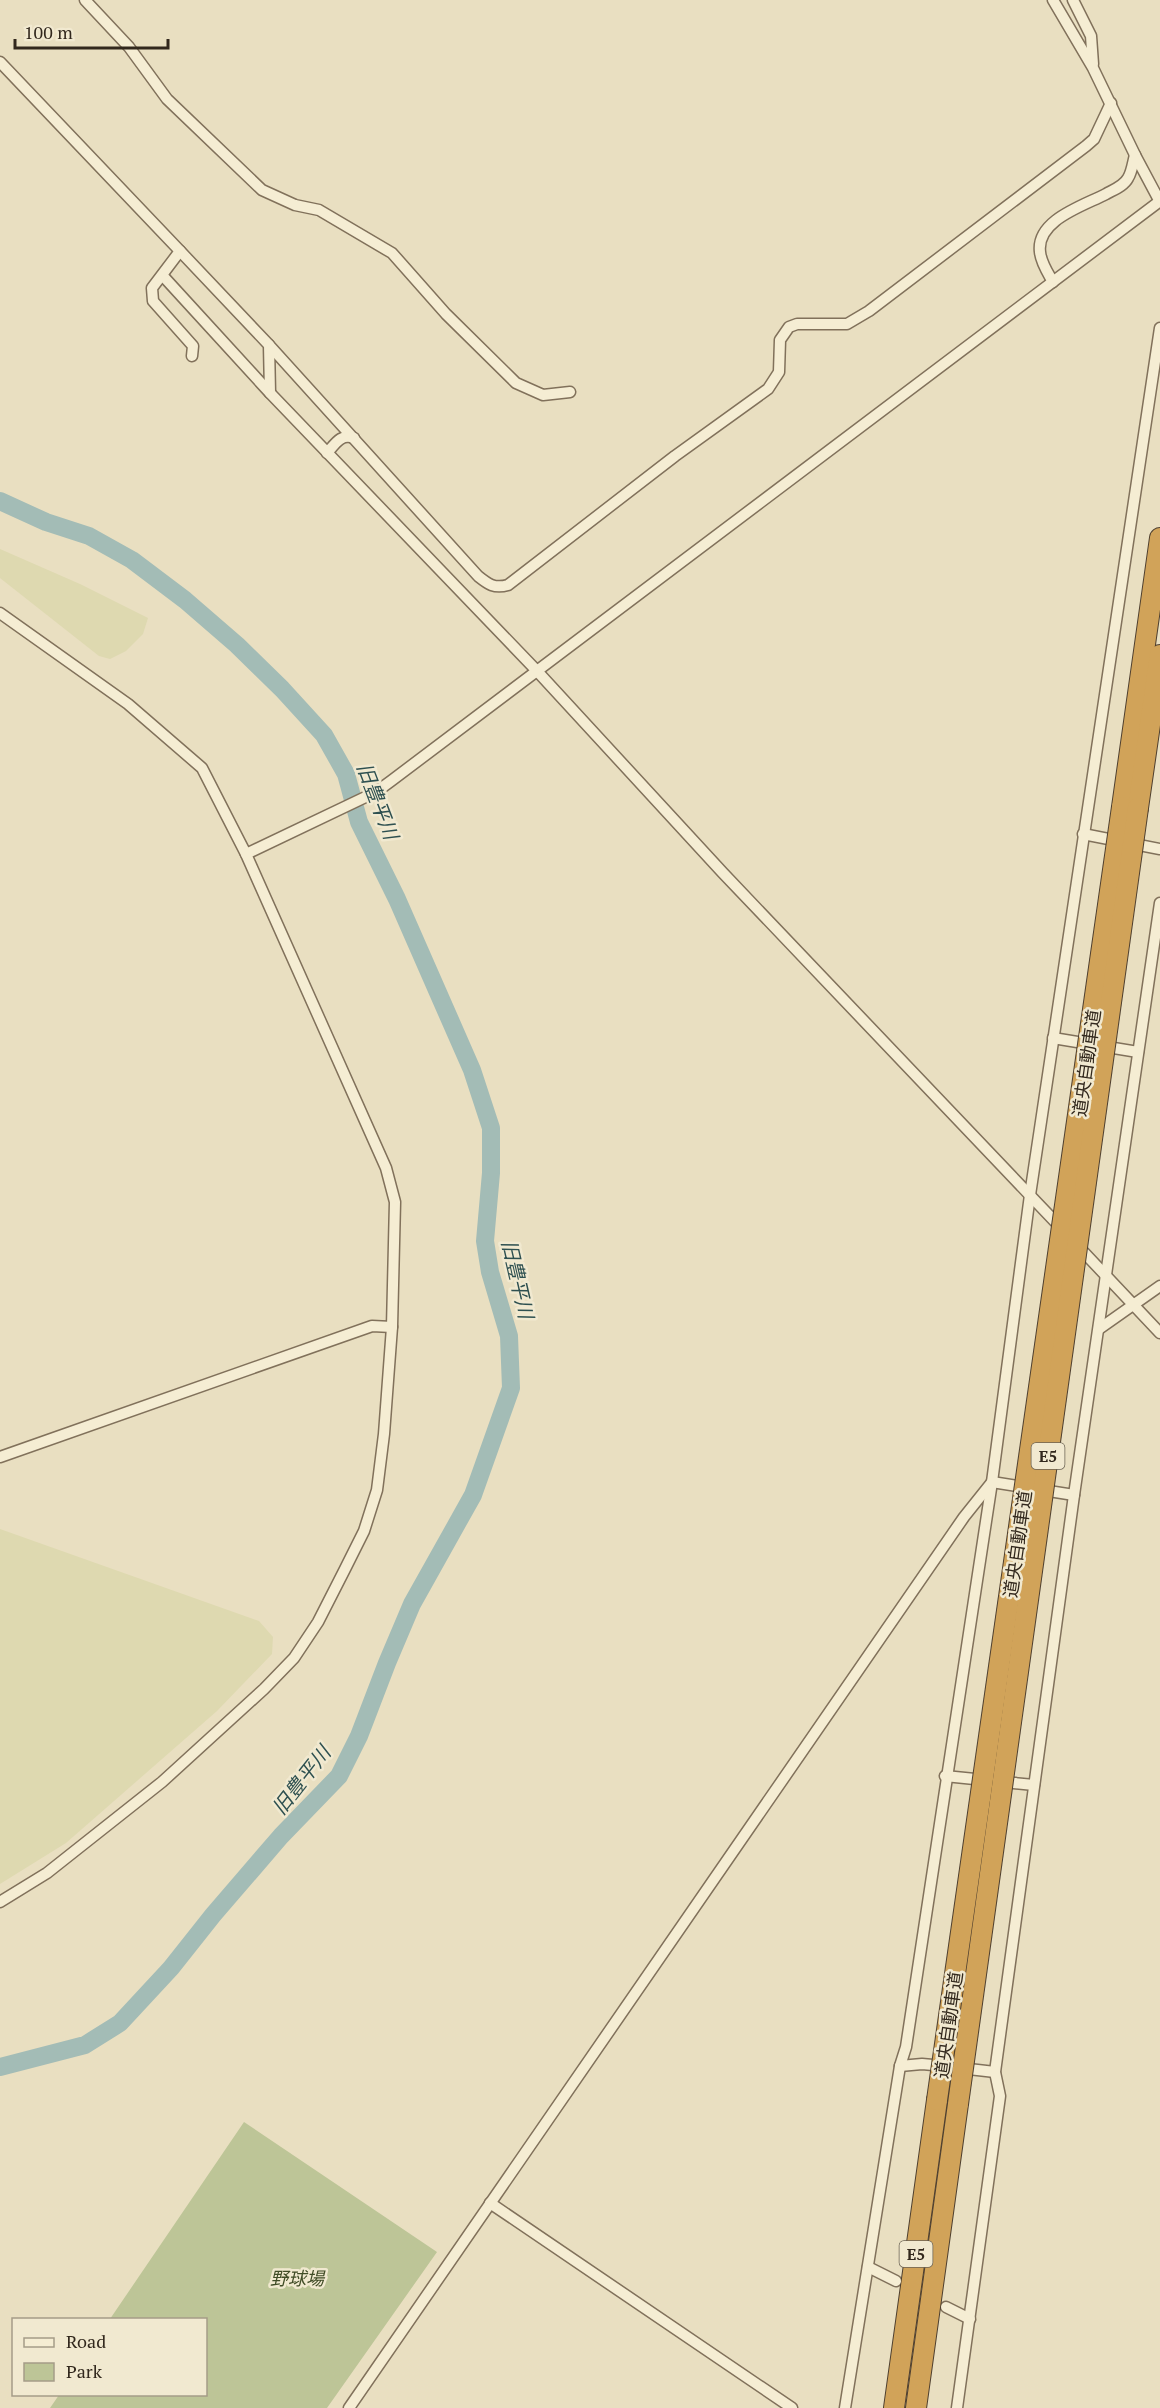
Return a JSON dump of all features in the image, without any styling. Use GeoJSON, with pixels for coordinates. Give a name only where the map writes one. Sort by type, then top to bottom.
{"type":"FeatureCollection","features":[{"type":"Feature","properties":{"kind":"highway","name":"道央自動車道"},"geometry":{"type":"LineString","coordinates":[[916,2408],[1130,807],[1160,538]]}},
{"type":"Feature","properties":{"kind":"highway","name":"道央自動車道"},"geometry":{"type":"LineString","coordinates":[[894,2408],[937,2100],[1130,807],[1160,655]]}},
{"type":"Feature","properties":{"kind":"street"},"geometry":{"type":"LineString","coordinates":[[85,0],[129,47],[167,99],[262,190],[295,205],[319,210],[392,253],[446,314],[516,383],[543,395],[570,392]]}},
{"type":"Feature","properties":{"kind":"street"},"geometry":{"type":"LineString","coordinates":[[246,854],[376,792],[1160,202],[1093,68],[1053,0]]}},
{"type":"Feature","properties":{"kind":"street"},"geometry":{"type":"LineString","coordinates":[[1073,0],[1090,36],[1093,68]]}},
{"type":"Feature","properties":{"kind":"street"},"geometry":{"type":"LineString","coordinates":[[0,62],[268,345],[478,576],[489,585],[498,588],[508,585],[656,470],[768,389],[778,372],[780,340],[789,327],[797,324],[847,324],[868,311],[1086,146],[1094,139],[1111,103]]}},
{"type":"Feature","properties":{"kind":"street"},"geometry":{"type":"LineString","coordinates":[[1053,282],[1040,252],[1041,238],[1057,220],[1119,187],[1128,178],[1135,155]]}},
{"type":"Feature","properties":{"kind":"street"},"geometry":{"type":"LineString","coordinates":[[180,251],[152,288],[153,302],[193,346],[192,356]]}},
{"type":"Feature","properties":{"kind":"street"},"geometry":{"type":"LineString","coordinates":[[162,276],[270,393],[537,671],[723,873],[1160,1333]]}},
{"type":"Feature","properties":{"kind":"street"},"geometry":{"type":"LineString","coordinates":[[845,2408],[900,2066],[906,2047],[945,1776],[992,1482],[1030,1194],[1160,328]]}},
{"type":"Feature","properties":{"kind":"street"},"geometry":{"type":"LineString","coordinates":[[268,345],[270,393]]}},
{"type":"Feature","properties":{"kind":"street"},"geometry":{"type":"LineString","coordinates":[[327,453],[341,438],[349,436],[354,438]]}},
{"type":"Feature","properties":{"kind":"street"},"geometry":{"type":"LineString","coordinates":[[0,613],[128,704],[202,768],[246,854],[386,1167],[395,1202],[392,1327],[384,1434],[377,1490],[364,1531],[318,1622],[294,1658],[264,1689],[162,1782],[47,1874],[0,1902]]}},
{"type":"Feature","properties":{"kind":"street"},"geometry":{"type":"LineString","coordinates":[[1083,834],[1160,849]]}},
{"type":"Feature","properties":{"kind":"street"},"geometry":{"type":"LineString","coordinates":[[957,2408],[1000,2096],[994,2072],[1074,1495],[1160,903]]}},
{"type":"Feature","properties":{"kind":"street"},"geometry":{"type":"LineString","coordinates":[[1053,1038],[1138,1052]]}},
{"type":"Feature","properties":{"kind":"street"},"geometry":{"type":"LineString","coordinates":[[1099,1329],[1160,1286]]}},
{"type":"Feature","properties":{"kind":"street"},"geometry":{"type":"LineString","coordinates":[[0,1457],[372,1326],[392,1327]]}},
{"type":"Feature","properties":{"kind":"street"},"geometry":{"type":"LineString","coordinates":[[992,1482],[1074,1495]]}},
{"type":"Feature","properties":{"kind":"street"},"geometry":{"type":"LineString","coordinates":[[349,2408],[964,1517],[992,1482]]}},
{"type":"Feature","properties":{"kind":"street"},"geometry":{"type":"LineString","coordinates":[[945,1776],[1034,1785]]}},
{"type":"Feature","properties":{"kind":"street"},"geometry":{"type":"LineString","coordinates":[[900,2066],[922,2064],[994,2072]]}},
{"type":"Feature","properties":{"kind":"street"},"geometry":{"type":"LineString","coordinates":[[490,2204],[792,2408]]}},
{"type":"Feature","properties":{"kind":"street"},"geometry":{"type":"LineString","coordinates":[[868,2267],[896,2281]]}},
{"type":"Feature","properties":{"kind":"street"},"geometry":{"type":"LineString","coordinates":[[946,2307],[970,2319]]}},
{"type":"Feature","properties":{"kind":"shaded area"},"geometry":{"type":"Polygon","coordinates":[[[0,549],[80,584],[148,618],[143,634],[126,651],[110,659],[99,656],[0,578],[0,549]]]}},
{"type":"Feature","properties":{"kind":"shaded area"},"geometry":{"type":"Polygon","coordinates":[[[0,1529],[259,1621],[273,1637],[272,1654],[217,1711],[66,1843],[0,1884],[0,1529]]]}},
{"type":"Feature","properties":{"kind":"green space","name":"野球場"},"geometry":{"type":"Polygon","coordinates":[[[244,2122],[437,2252],[327,2408],[50,2408],[58,2396],[207,2396],[207,2318],[111,2318],[244,2122]]]}},
{"type":"Feature","properties":{"kind":"waterway","name":"旧豊平川"},"geometry":{"type":"LineString","coordinates":[[0,501],[46,522],[89,536],[132,560],[185,600],[237,645],[324,735],[346,774],[359,822],[397,899],[472,1070],[491,1128],[491,1173],[485,1241],[490,1272],[509,1336],[511,1388],[473,1495],[412,1604],[359,1736],[339,1776],[281,1836],[171,1968],[120,2023],[85,2045],[0,2067]]}}]}
